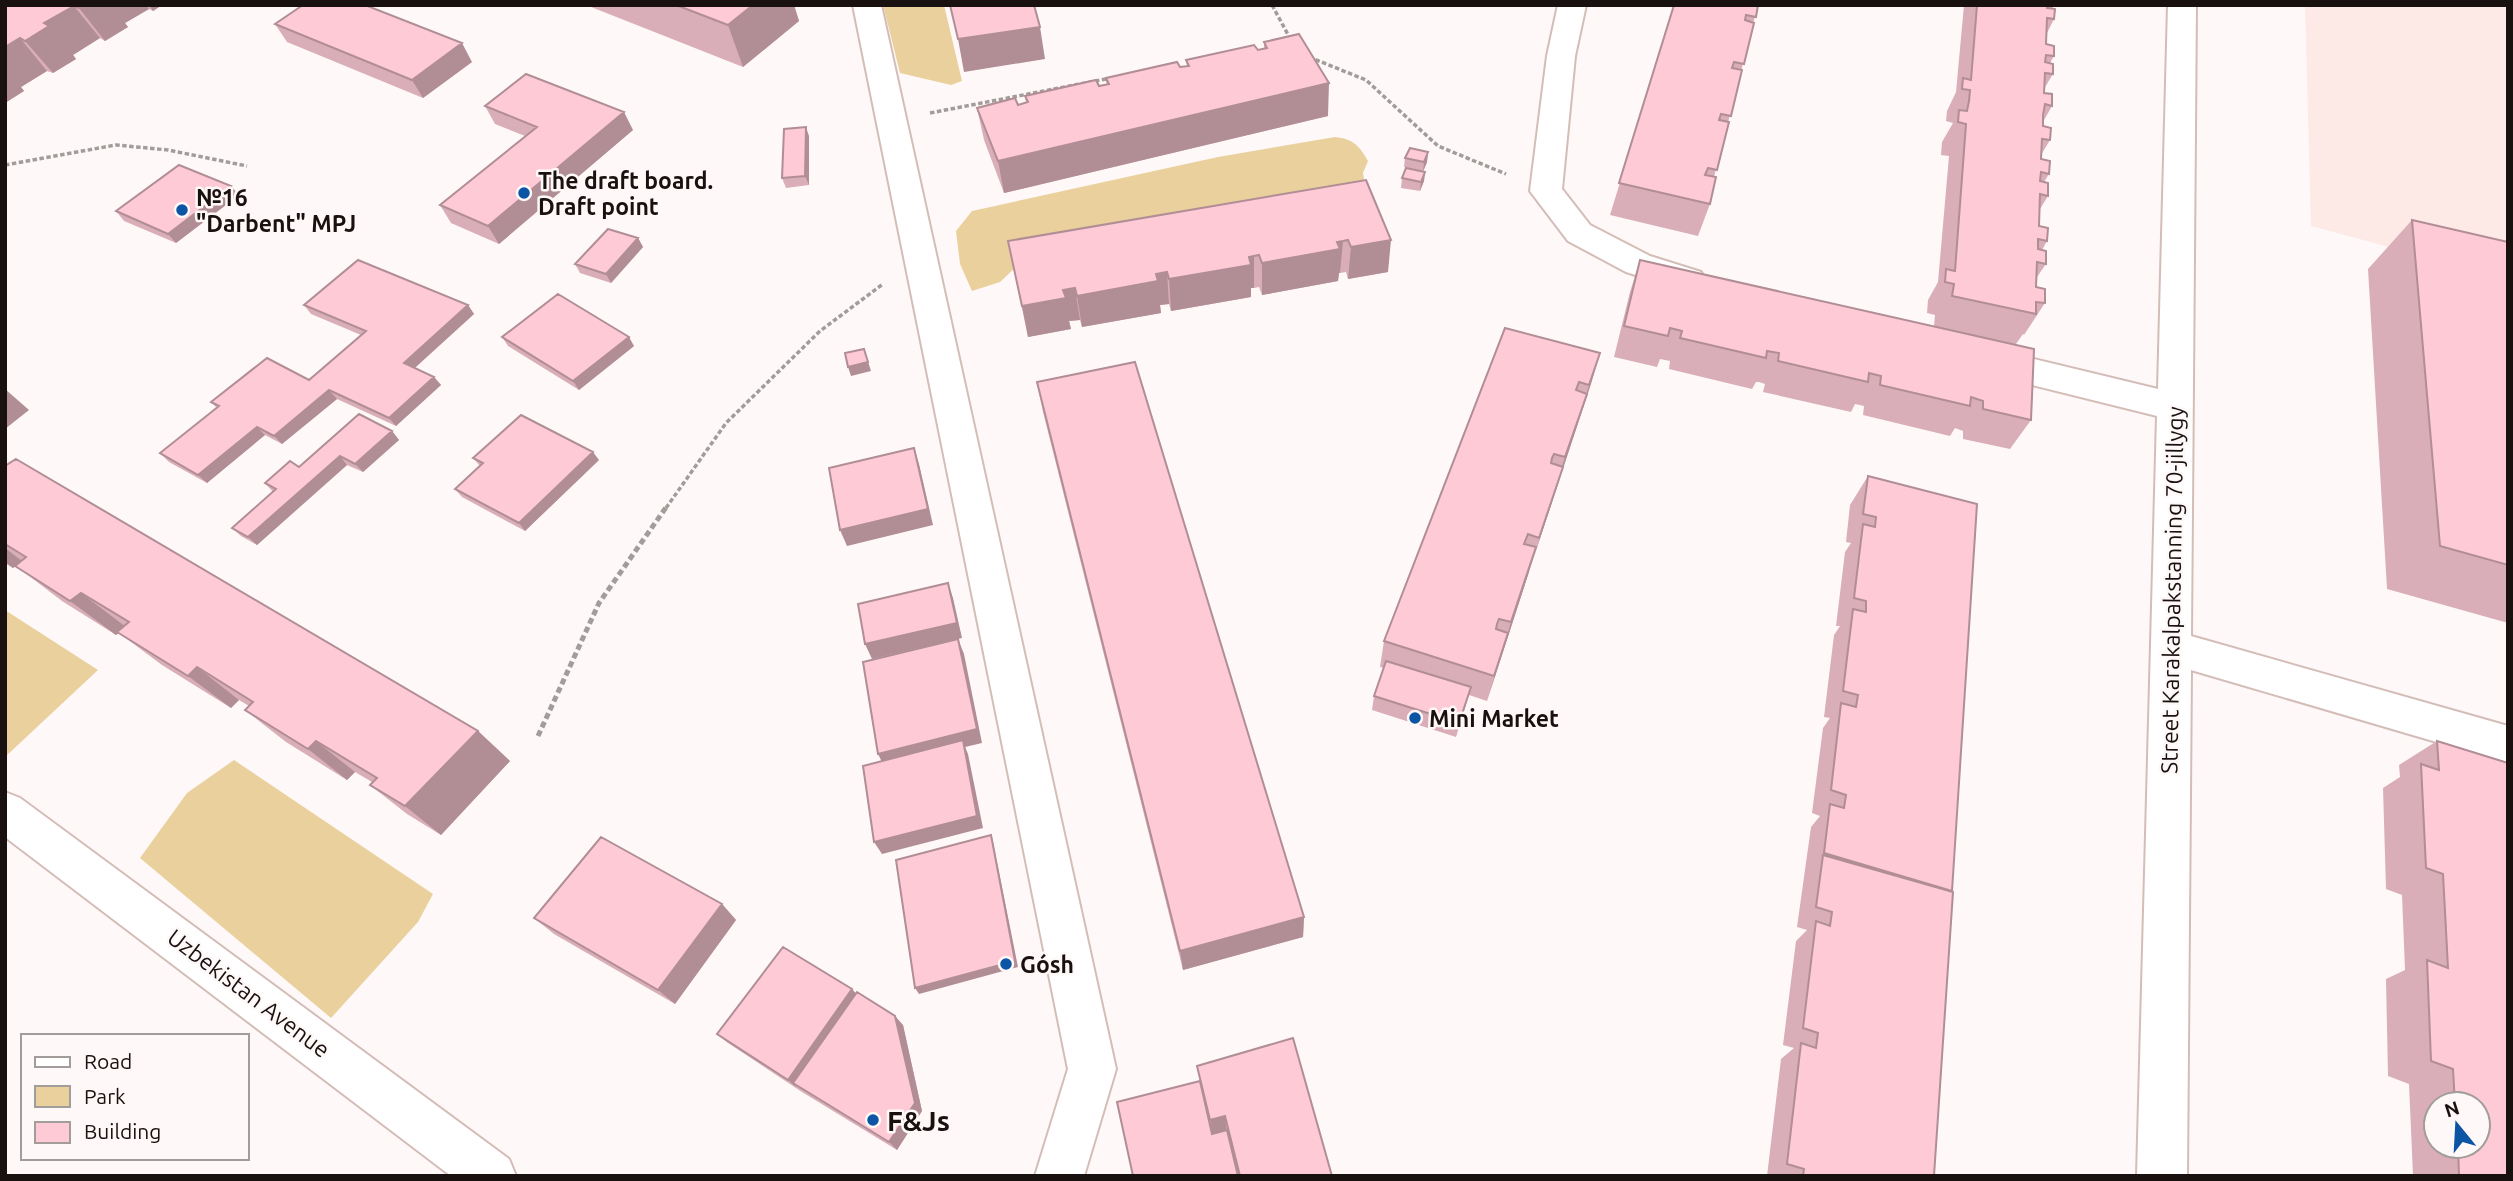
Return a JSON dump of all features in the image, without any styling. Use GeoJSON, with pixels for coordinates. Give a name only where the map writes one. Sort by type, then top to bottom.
{"type":"FeatureCollection","features":[{"type":"Feature","properties":{"kind":"street"},"geometry":{"type":"LineString","coordinates":[[867,5],[1092,1069],[1059,1176]]}},
{"type":"Feature","properties":{"kind":"street"},"geometry":{"type":"LineString","coordinates":[[1572,5],[1561,56],[1546,191],[1579,233],[1638,264],[1719,289]]}},
{"type":"Feature","properties":{"kind":"street","name":"Street Karakalpakstanning 70-jillygy"},"geometry":{"type":"LineString","coordinates":[[2162,1176],[2182,5]]}},
{"type":"Feature","properties":{"kind":"street"},"geometry":{"type":"LineString","coordinates":[[1959,354],[2175,407]]}},
{"type":"Feature","properties":{"kind":"street"},"geometry":{"type":"LineString","coordinates":[[2170,647],[2508,745]]}},
{"type":"Feature","properties":{"kind":"street","name":"Uzbekistan Avenue"},"geometry":{"type":"LineString","coordinates":[[5,812],[492,1176]]}},
{"type":"Feature","properties":{"kind":"path"},"geometry":{"type":"LineString","coordinates":[[1272,5],[1297,51]]}},
{"type":"Feature","properties":{"kind":"path"},"geometry":{"type":"LineString","coordinates":[[1309,56],[1366,80],[1438,146],[1546,191]]}},
{"type":"Feature","properties":{"kind":"path"},"geometry":{"type":"LineString","coordinates":[[891,121],[1118,77]]}},
{"type":"Feature","properties":{"kind":"path"},"geometry":{"type":"LineString","coordinates":[[5,165],[116,145],[168,149],[247,166]]}},
{"type":"Feature","properties":{"kind":"path"},"geometry":{"type":"LineString","coordinates":[[538,736],[599,603],[726,423],[820,331],[920,257]]}},
{"type":"Feature","properties":{"kind":"shaded area"},"geometry":{"type":"Polygon","coordinates":[[[2305,5],[2508,5],[2508,279],[2311,226],[2305,5]]]}},
{"type":"Feature","properties":{"kind":"green space"},"geometry":{"type":"Polygon","coordinates":[[[883,5],[944,5],[962,81],[951,85],[900,73],[883,5]]]}},
{"type":"Feature","properties":{"kind":"green space"},"geometry":{"type":"Polygon","coordinates":[[[1335,137],[1355,144],[1368,161],[1363,173],[1366,193],[1017,266],[1000,282],[972,291],[960,264],[956,231],[972,211],[1218,157],[1335,137]]]}},
{"type":"Feature","properties":{"kind":"green space"},"geometry":{"type":"Polygon","coordinates":[[[5,610],[98,670],[5,757],[5,610]]]}},
{"type":"Feature","properties":{"kind":"green space"},"geometry":{"type":"Polygon","coordinates":[[[234,760],[433,894],[418,922],[331,1018],[140,858],[187,793],[234,760]]]}},
{"type":"Feature","properties":{"kind":"building"},"geometry":{"type":"Polygon","coordinates":[[[5,5],[84,5],[79,8],[74,6],[44,23],[49,26],[25,41],[20,38],[5,47],[5,5]]]}},
{"type":"Feature","properties":{"kind":"building"},"geometry":{"type":"Polygon","coordinates":[[[303,5],[365,5],[462,43],[412,80],[275,24],[303,5]]]}},
{"type":"Feature","properties":{"kind":"building"},"geometry":{"type":"Polygon","coordinates":[[[676,5],[753,5],[728,25],[676,5]]]}},
{"type":"Feature","properties":{"kind":"building"},"geometry":{"type":"Polygon","coordinates":[[[950,5],[1034,5],[1040,27],[958,39],[950,5]]]}},
{"type":"Feature","properties":{"kind":"building"},"geometry":{"type":"Polygon","coordinates":[[[1674,5],[1758,5],[1756,17],[1746,15],[1745,20],[1754,23],[1744,64],[1734,62],[1732,68],[1742,70],[1731,116],[1721,114],[1719,120],[1729,122],[1717,170],[1708,168],[1705,175],[1716,177],[1710,204],[1619,183],[1674,5]]]}},
{"type":"Feature","properties":{"kind":"building"},"geometry":{"type":"Polygon","coordinates":[[[1977,5],[2048,5],[2047,8],[2055,9],[2054,19],[2047,18],[2046,44],[2054,46],[2054,56],[2046,55],[2045,62],[2053,64],[2053,74],[2045,73],[2044,93],[2052,94],[2052,106],[2045,104],[2043,115],[2043,126],[2051,128],[2050,140],[2042,139],[2041,159],[2050,161],[2049,174],[2041,172],[2040,181],[2048,183],[2048,196],[2040,194],[2039,226],[2048,228],[2047,241],[2038,239],[2038,249],[2046,251],[2046,264],[2037,262],[2036,287],[2045,289],[2045,303],[2036,302],[2036,314],[1952,296],[1954,284],[1945,282],[1946,269],[1955,271],[1966,124],[1958,122],[1959,110],[1967,111],[1969,101],[1970,90],[1962,89],[1963,78],[1971,80],[1977,5]]]}},
{"type":"Feature","properties":{"kind":"building"},"geometry":{"type":"Polygon","coordinates":[[[1299,34],[1329,83],[998,161],[977,108],[1015,98],[1018,105],[1028,102],[1025,96],[1096,80],[1099,86],[1109,84],[1106,78],[1177,62],[1180,67],[1189,66],[1186,60],[1254,45],[1258,50],[1267,48],[1264,42],[1299,34]]]}},
{"type":"Feature","properties":{"kind":"building"},"geometry":{"type":"Polygon","coordinates":[[[526,74],[624,112],[488,226],[440,205],[537,127],[485,106],[526,74]]]}},
{"type":"Feature","properties":{"kind":"building"},"geometry":{"type":"Polygon","coordinates":[[[806,127],[805,176],[782,178],[784,129],[806,127]]]}},
{"type":"Feature","properties":{"kind":"building"},"geometry":{"type":"Polygon","coordinates":[[[1410,148],[1428,152],[1424,162],[1405,158],[1410,148]]]}},
{"type":"Feature","properties":{"kind":"building"},"geometry":{"type":"Polygon","coordinates":[[[179,165],[231,186],[168,234],[116,211],[179,165]]]}},
{"type":"Feature","properties":{"kind":"building"},"geometry":{"type":"Polygon","coordinates":[[[1406,168],[1425,172],[1421,182],[1402,178],[1406,168]]]}},
{"type":"Feature","properties":{"kind":"building"},"geometry":{"type":"Polygon","coordinates":[[[1366,180],[1391,240],[1351,247],[1348,240],[1337,242],[1340,249],[1262,263],[1259,255],[1249,257],[1251,265],[1169,279],[1167,272],[1156,274],[1158,281],[1077,296],[1075,288],[1063,290],[1066,298],[1022,306],[1008,241],[1366,180]]]}},
{"type":"Feature","properties":{"kind":"building"},"geometry":{"type":"Polygon","coordinates":[[[2412,220],[2508,242],[2508,565],[2440,546],[2412,220]]]}},
{"type":"Feature","properties":{"kind":"building"},"geometry":{"type":"Polygon","coordinates":[[[608,229],[638,238],[606,274],[575,264],[608,229]]]}},
{"type":"Feature","properties":{"kind":"building"},"geometry":{"type":"Polygon","coordinates":[[[358,260],[468,305],[404,363],[434,377],[389,418],[329,390],[274,436],[257,427],[198,475],[160,453],[219,406],[211,402],[267,358],[309,380],[366,331],[304,305],[358,260]]]}},
{"type":"Feature","properties":{"kind":"building"},"geometry":{"type":"Polygon","coordinates":[[[1640,260],[2034,349],[2031,420],[1983,409],[1983,401],[1971,397],[1970,406],[1880,385],[1881,376],[1869,373],[1868,382],[1778,361],[1779,353],[1767,351],[1766,358],[1680,338],[1682,331],[1670,328],[1668,336],[1624,326],[1640,260]]]}},
{"type":"Feature","properties":{"kind":"building"},"geometry":{"type":"Polygon","coordinates":[[[558,294],[629,337],[573,381],[502,337],[558,294]]]}},
{"type":"Feature","properties":{"kind":"building"},"geometry":{"type":"Polygon","coordinates":[[[1505,328],[1600,353],[1589,385],[1579,382],[1576,390],[1587,394],[1565,457],[1554,454],[1552,458],[1551,463],[1563,467],[1539,538],[1528,534],[1524,544],[1536,547],[1511,622],[1499,619],[1497,624],[1496,629],[1508,633],[1494,676],[1384,641],[1505,328]]]}},
{"type":"Feature","properties":{"kind":"building"},"geometry":{"type":"Polygon","coordinates":[[[864,349],[868,362],[848,367],[845,353],[864,349]]]}},
{"type":"Feature","properties":{"kind":"building"},"geometry":{"type":"Polygon","coordinates":[[[1135,362],[1304,917],[1180,951],[1037,382],[1135,362]]]}},
{"type":"Feature","properties":{"kind":"building"},"geometry":{"type":"Polygon","coordinates":[[[359,414],[392,431],[355,464],[340,456],[248,537],[232,528],[276,489],[265,483],[290,461],[299,467],[359,414]]]}},
{"type":"Feature","properties":{"kind":"building"},"geometry":{"type":"Polygon","coordinates":[[[521,415],[593,452],[519,523],[455,489],[483,463],[473,458],[521,415]]]}},
{"type":"Feature","properties":{"kind":"building"},"geometry":{"type":"Polygon","coordinates":[[[914,448],[928,509],[840,530],[829,468],[914,448]]]}},
{"type":"Feature","properties":{"kind":"building"},"geometry":{"type":"Polygon","coordinates":[[[16,459],[478,731],[405,806],[370,785],[377,778],[316,741],[308,749],[245,710],[253,702],[197,667],[188,676],[117,632],[129,622],[81,593],[70,601],[15,566],[26,557],[5,544],[5,466],[16,459]]]}},
{"type":"Feature","properties":{"kind":"building"},"geometry":{"type":"Polygon","coordinates":[[[1868,476],[1977,504],[1952,891],[1824,853],[1830,804],[1844,808],[1846,795],[1831,790],[1841,703],[1856,707],[1858,695],[1843,691],[1853,609],[1866,612],[1866,601],[1854,598],[1863,524],[1875,527],[1876,517],[1863,514],[1868,476]]]}},
{"type":"Feature","properties":{"kind":"building"},"geometry":{"type":"Polygon","coordinates":[[[948,583],[957,623],[865,644],[858,604],[948,583]]]}},
{"type":"Feature","properties":{"kind":"building"},"geometry":{"type":"Polygon","coordinates":[[[958,639],[977,729],[878,754],[863,662],[958,639]]]}},
{"type":"Feature","properties":{"kind":"building"},"geometry":{"type":"Polygon","coordinates":[[[1386,661],[1471,687],[1459,723],[1374,696],[1386,661]]]}},
{"type":"Feature","properties":{"kind":"building"},"geometry":{"type":"Polygon","coordinates":[[[963,740],[977,816],[874,842],[863,766],[963,740]]]}},
{"type":"Feature","properties":{"kind":"building"},"geometry":{"type":"Polygon","coordinates":[[[2437,741],[2508,763],[2508,1176],[2459,1176],[2458,1160],[2492,1160],[2492,1090],[2454,1090],[2453,1069],[2431,1061],[2427,960],[2448,968],[2443,874],[2426,868],[2421,764],[2439,770],[2437,741]]]}},
{"type":"Feature","properties":{"kind":"building"},"geometry":{"type":"Polygon","coordinates":[[[991,835],[1015,961],[915,988],[896,860],[991,835]]]}},
{"type":"Feature","properties":{"kind":"building"},"geometry":{"type":"Polygon","coordinates":[[[601,837],[722,904],[658,990],[534,918],[601,837]]]}},
{"type":"Feature","properties":{"kind":"building"},"geometry":{"type":"Polygon","coordinates":[[[1823,855],[1953,892],[1934,1176],[1803,1176],[1804,1169],[1787,1164],[1801,1043],[1816,1048],[1818,1033],[1803,1028],[1816,921],[1830,926],[1832,912],[1816,907],[1823,855]]]}},
{"type":"Feature","properties":{"kind":"building"},"geometry":{"type":"Polygon","coordinates":[[[783,947],[852,989],[788,1080],[717,1034],[783,947]]]}},
{"type":"Feature","properties":{"kind":"building"},"geometry":{"type":"Polygon","coordinates":[[[857,992],[895,1016],[915,1103],[889,1142],[793,1083],[857,992]]]}},
{"type":"Feature","properties":{"kind":"building"},"geometry":{"type":"Polygon","coordinates":[[[1293,1038],[1332,1176],[1240,1176],[1225,1116],[1210,1120],[1197,1066],[1293,1038]]]}},
{"type":"Feature","properties":{"kind":"building"},"geometry":{"type":"Polygon","coordinates":[[[1200,1081],[1212,1134],[1227,1130],[1238,1176],[1133,1176],[1117,1102],[1200,1081]]]}},
{"type":"Feature","properties":{"kind":"place","name":"The draft board. Draft point"},"geometry":{"type":"Point","coordinates":[524,193]}},
{"type":"Feature","properties":{"kind":"place","name":"№16 \"Darbent\" MPJ"},"geometry":{"type":"Point","coordinates":[182,210]}},
{"type":"Feature","properties":{"kind":"place","name":"Mini Market"},"geometry":{"type":"Point","coordinates":[1415,718]}},
{"type":"Feature","properties":{"kind":"place","name":"Gósh"},"geometry":{"type":"Point","coordinates":[1006,964]}},
{"type":"Feature","properties":{"kind":"place","name":"F&Js"},"geometry":{"type":"Point","coordinates":[873,1120]}}]}
